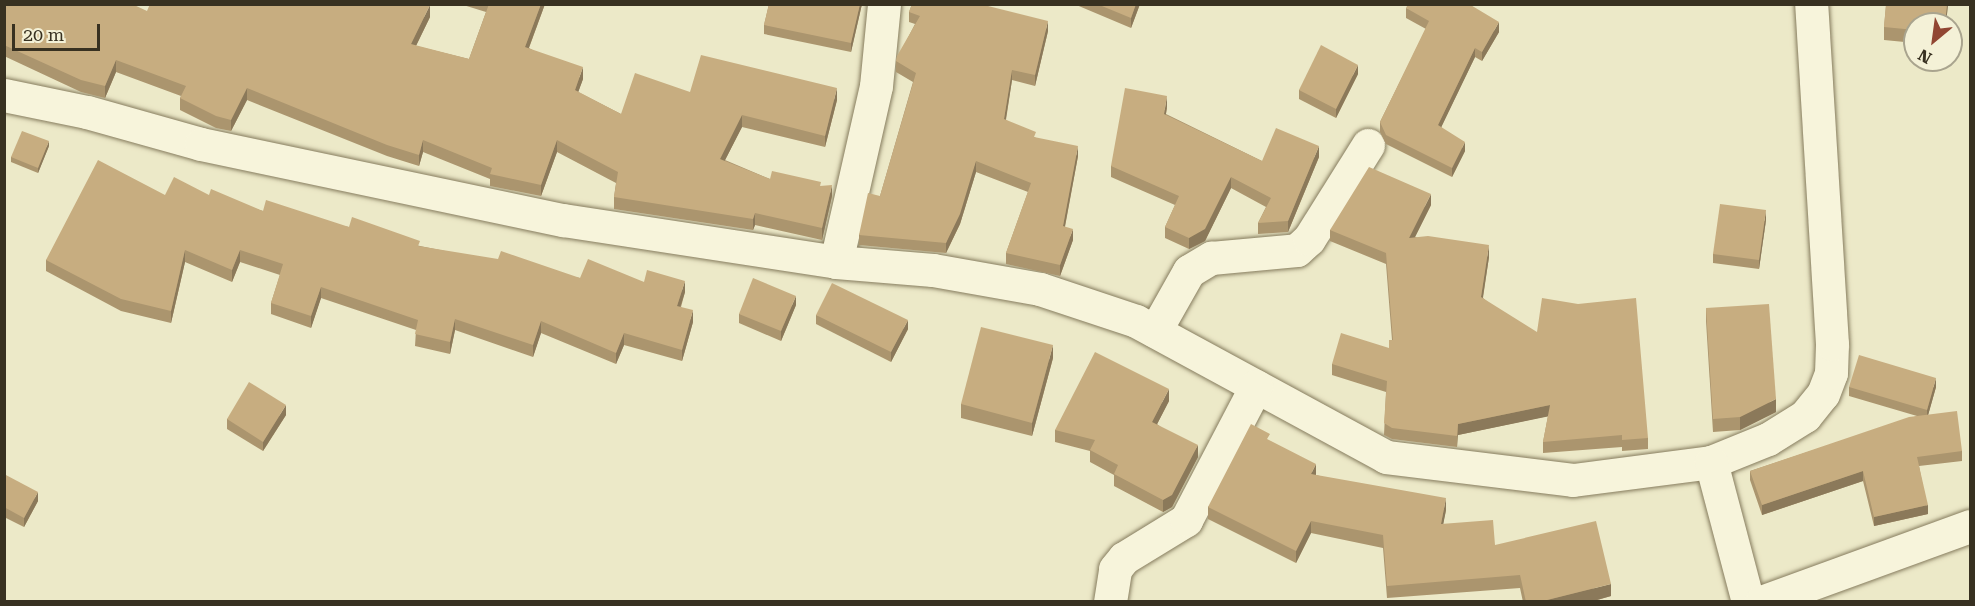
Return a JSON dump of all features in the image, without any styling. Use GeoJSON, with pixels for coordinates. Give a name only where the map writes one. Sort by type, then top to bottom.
{"type":"FeatureCollection","features":[{"type":"Feature","properties":{"kind":"street"},"geometry":{"type":"LineString","coordinates":[[836,262],[876,86],[884,4]]}},
{"type":"Feature","properties":{"kind":"street"},"geometry":{"type":"LineString","coordinates":[[4,95],[87,112],[201,144],[404,188],[654,236],[836,262],[933,270],[1040,289],[1088,302],[1155,331],[1344,437],[1386,457],[1573,480],[1711,462],[1768,439],[1805,416],[1823,394],[1831,373],[1829,276],[1811,4]]}},
{"type":"Feature","properties":{"kind":"street"},"geometry":{"type":"LineString","coordinates":[[1155,331],[1189,271],[1211,258],[1297,250],[1309,239],[1368,145]]}},
{"type":"Feature","properties":{"kind":"street"},"geometry":{"type":"LineString","coordinates":[[1110,602],[1115,568],[1124,558],[1186,520],[1256,386]]}},
{"type":"Feature","properties":{"kind":"street"},"geometry":{"type":"LineString","coordinates":[[1711,462],[1748,602]]}},
{"type":"Feature","properties":{"kind":"street"},"geometry":{"type":"LineString","coordinates":[[1761,602],[1971,526]]}},
{"type":"Feature","properties":{"kind":"building"},"geometry":{"type":"Polygon","coordinates":[[[4,4],[132,4],[147,11],[150,4],[429,4],[411,44],[469,59],[489,4],[541,4],[525,47],[583,67],[575,90],[621,114],[635,73],[690,92],[701,55],[837,88],[825,136],[742,115],[720,159],[770,179],[772,171],[821,182],[820,186],[832,185],[822,228],[755,213],[753,219],[614,197],[618,172],[557,140],[541,185],[490,174],[492,168],[423,140],[419,155],[387,145],[247,88],[231,120],[216,116],[180,98],[186,86],[116,60],[105,86],[81,80],[4,45],[4,4]]]}},
{"type":"Feature","properties":{"kind":"building"},"geometry":{"type":"Polygon","coordinates":[[[769,4],[860,4],[851,43],[764,25],[769,4]]]}},
{"type":"Feature","properties":{"kind":"building"},"geometry":{"type":"Polygon","coordinates":[[[912,4],[980,4],[1048,21],[1035,75],[1012,70],[1004,119],[1036,132],[1034,137],[1078,146],[1063,226],[1073,229],[1060,265],[1006,253],[1031,183],[976,161],[960,214],[946,243],[859,235],[868,193],[880,196],[916,73],[896,61],[920,16],[909,12],[912,4]]]}},
{"type":"Feature","properties":{"kind":"building"},"geometry":{"type":"Polygon","coordinates":[[[1097,4],[1136,4],[1131,18],[1097,4]]]}},
{"type":"Feature","properties":{"kind":"building"},"geometry":{"type":"Polygon","coordinates":[[[1408,4],[1469,4],[1499,22],[1482,52],[1475,48],[1438,125],[1465,142],[1452,168],[1386,135],[1380,122],[1429,21],[1406,8],[1408,4]]]}},
{"type":"Feature","properties":{"kind":"building"},"geometry":{"type":"Polygon","coordinates":[[[1886,4],[1947,4],[1946,12],[1903,12],[1903,29],[1884,27],[1886,4]]]}},
{"type":"Feature","properties":{"kind":"building"},"geometry":{"type":"Polygon","coordinates":[[[1321,45],[1358,65],[1336,109],[1299,90],[1321,45]]]}},
{"type":"Feature","properties":{"kind":"building"},"geometry":{"type":"Polygon","coordinates":[[[1125,88],[1167,96],[1164,114],[1262,161],[1276,128],[1319,146],[1288,221],[1258,223],[1271,198],[1231,177],[1205,229],[1189,238],[1165,227],[1179,196],[1111,166],[1125,88]]]}},
{"type":"Feature","properties":{"kind":"building"},"geometry":{"type":"Polygon","coordinates":[[[22,131],[49,141],[38,168],[11,157],[22,131]]]}},
{"type":"Feature","properties":{"kind":"building"},"geometry":{"type":"Polygon","coordinates":[[[98,160],[165,195],[174,177],[209,195],[211,189],[263,211],[266,200],[349,227],[352,217],[420,241],[418,246],[498,259],[501,251],[580,278],[588,259],[644,282],[647,270],[685,281],[677,306],[693,310],[682,350],[624,333],[616,353],[541,321],[533,345],[455,319],[450,342],[415,334],[418,320],[321,287],[311,316],[271,303],[283,264],[240,250],[232,270],[185,250],[171,311],[121,299],[46,260],[98,160]]]}},
{"type":"Feature","properties":{"kind":"building"},"geometry":{"type":"Polygon","coordinates":[[[1369,167],[1431,194],[1409,238],[1428,236],[1489,245],[1481,297],[1537,332],[1542,298],[1578,304],[1636,298],[1648,438],[1622,440],[1622,435],[1543,442],[1550,405],[1458,424],[1457,436],[1392,428],[1384,423],[1387,381],[1332,364],[1341,333],[1389,348],[1389,340],[1393,340],[1386,253],[1330,230],[1369,167]]]}},
{"type":"Feature","properties":{"kind":"building"},"geometry":{"type":"Polygon","coordinates":[[[1720,204],[1766,210],[1759,260],[1713,254],[1720,204]]]}},
{"type":"Feature","properties":{"kind":"building"},"geometry":{"type":"Polygon","coordinates":[[[753,278],[796,296],[781,331],[739,314],[753,278]]]}},
{"type":"Feature","properties":{"kind":"building"},"geometry":{"type":"Polygon","coordinates":[[[832,283],[908,320],[891,352],[816,315],[832,283]]]}},
{"type":"Feature","properties":{"kind":"building"},"geometry":{"type":"Polygon","coordinates":[[[1769,304],[1776,399],[1740,417],[1713,419],[1706,308],[1769,304]]]}},
{"type":"Feature","properties":{"kind":"building"},"geometry":{"type":"Polygon","coordinates":[[[981,327],[1053,345],[1032,423],[961,404],[981,327]]]}},
{"type":"Feature","properties":{"kind":"building"},"geometry":{"type":"Polygon","coordinates":[[[1095,352],[1169,389],[1152,422],[1198,445],[1172,495],[1163,500],[1114,474],[1118,465],[1090,450],[1095,440],[1055,430],[1095,352]]]}},
{"type":"Feature","properties":{"kind":"building"},"geometry":{"type":"Polygon","coordinates":[[[1859,355],[1936,378],[1927,410],[1849,387],[1859,355]]]}},
{"type":"Feature","properties":{"kind":"building"},"geometry":{"type":"Polygon","coordinates":[[[249,382],[286,405],[263,442],[227,419],[249,382]]]}},
{"type":"Feature","properties":{"kind":"building"},"geometry":{"type":"Polygon","coordinates":[[[1957,411],[1962,451],[1917,457],[1928,505],[1874,517],[1863,471],[1762,505],[1750,471],[1909,417],[1957,411]]]}},
{"type":"Feature","properties":{"kind":"building"},"geometry":{"type":"Polygon","coordinates":[[[1251,424],[1270,434],[1267,439],[1316,464],[1311,474],[1446,498],[1441,524],[1493,520],[1495,545],[1596,521],[1611,584],[1539,602],[1526,602],[1520,575],[1387,586],[1383,535],[1311,521],[1296,551],[1208,507],[1251,424]]]}},
{"type":"Feature","properties":{"kind":"building"},"geometry":{"type":"Polygon","coordinates":[[[4,474],[38,492],[24,518],[4,507],[4,474]]]}}]}
